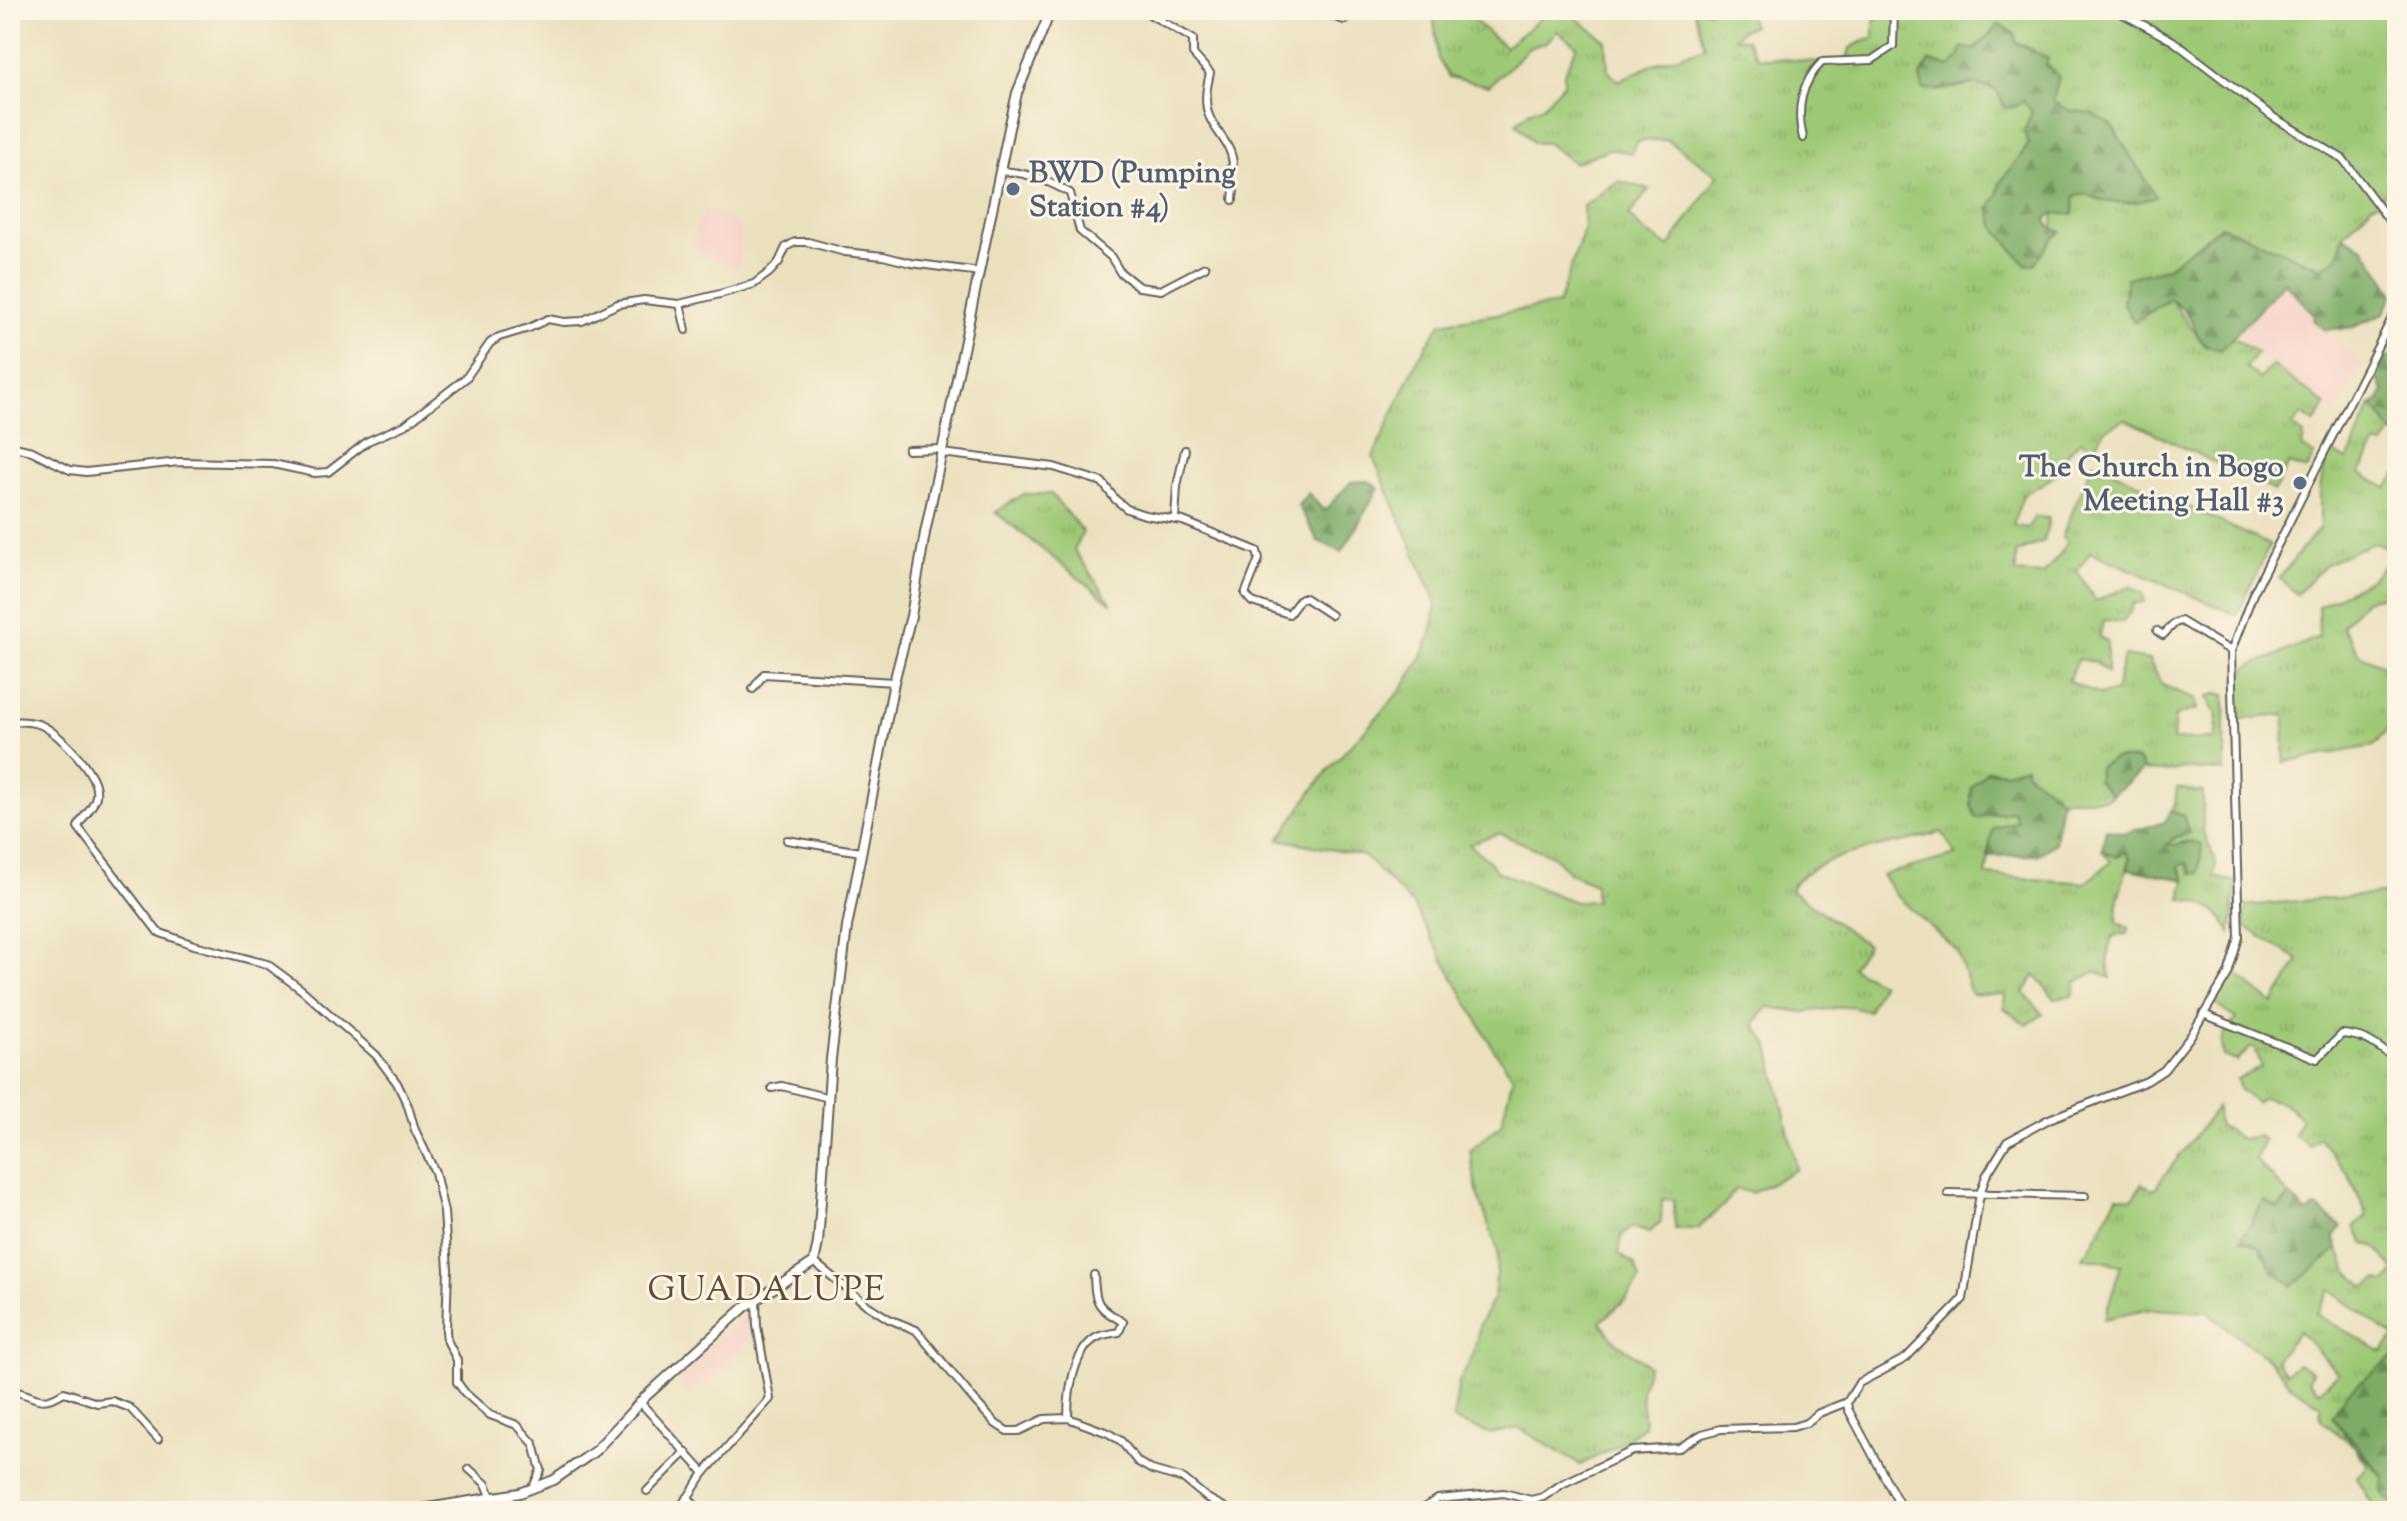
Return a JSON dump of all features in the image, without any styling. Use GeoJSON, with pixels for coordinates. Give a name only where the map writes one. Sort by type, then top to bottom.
{"type":"FeatureCollection","features":[{"type":"Feature","properties":{"kind":"main road"},"geometry":{"type":"LineString","coordinates":[[409,1511],[532,1490],[554,1480],[609,1438],[640,1402],[756,1299],[814,1262],[841,966],[861,852],[1017,93],[1051,10]]}},
{"type":"Feature","properties":{"kind":"street"},"geometry":{"type":"LineString","coordinates":[[1142,10],[1193,39],[1193,54],[1210,73],[1206,92],[1208,114],[1233,157],[1233,166],[1226,172],[1234,188],[1233,200]]}},
{"type":"Feature","properties":{"kind":"street"},"geometry":{"type":"LineString","coordinates":[[1315,10],[1344,20],[1361,10]]}},
{"type":"Feature","properties":{"kind":"street"},"geometry":{"type":"LineString","coordinates":[[1803,138],[1799,110],[1812,72],[1822,62],[1872,60],[1893,46],[1894,10]]}},
{"type":"Feature","properties":{"kind":"street"},"geometry":{"type":"LineString","coordinates":[[2116,10],[2173,41],[2273,117],[2343,159],[2397,231]]}},
{"type":"Feature","properties":{"kind":"street"},"geometry":{"type":"LineString","coordinates":[[1001,171],[1051,182],[1070,193],[1080,231],[1111,257],[1120,272],[1139,287],[1161,290],[1205,267]]}},
{"type":"Feature","properties":{"kind":"street"},"geometry":{"type":"LineString","coordinates":[[10,446],[32,451],[70,470],[86,472],[179,462],[273,464],[315,473],[328,472],[336,469],[368,441],[398,430],[446,394],[466,378],[490,343],[499,337],[548,319],[582,321],[618,304],[644,300],[680,304],[754,284],[770,272],[786,247],[795,242],[980,272]]}},
{"type":"Feature","properties":{"kind":"street"},"geometry":{"type":"LineString","coordinates":[[680,304],[686,330]]}},
{"type":"Feature","properties":{"kind":"street"},"geometry":{"type":"LineString","coordinates":[[1419,1511],[1438,1499],[1504,1493],[1531,1500],[1543,1497],[1562,1484],[1632,1451],[1679,1448],[1702,1434],[1721,1429],[1793,1427],[1847,1402],[1859,1383],[1906,1358],[1963,1299],[1980,1194],[1991,1166],[2007,1142],[2049,1119],[2147,1081],[2173,1060],[2228,974],[2239,937],[2231,651],[2253,594],[2397,308]]}},
{"type":"Feature","properties":{"kind":"street"},"geometry":{"type":"LineString","coordinates":[[908,450],[942,451],[1054,467],[1102,482],[1127,509],[1175,519],[1257,551],[1259,559],[1245,594],[1252,602],[1289,614],[1301,598],[1305,598],[1331,615]]}},
{"type":"Feature","properties":{"kind":"street"},"geometry":{"type":"LineString","coordinates":[[1175,519],[1177,486],[1185,450]]}},
{"type":"Feature","properties":{"kind":"street"},"geometry":{"type":"LineString","coordinates":[[2157,631],[2163,635],[2181,621],[2231,651]]}},
{"type":"Feature","properties":{"kind":"street"},"geometry":{"type":"LineString","coordinates":[[753,689],[764,674],[894,682]]}},
{"type":"Feature","properties":{"kind":"street"},"geometry":{"type":"LineString","coordinates":[[10,722],[43,726],[85,765],[96,785],[97,794],[78,827],[158,932],[267,964],[376,1055],[397,1083],[435,1172],[444,1212],[448,1269],[446,1331],[457,1360],[457,1382],[490,1415],[517,1425],[534,1444],[541,1470],[532,1490]]}},
{"type":"Feature","properties":{"kind":"street"},"geometry":{"type":"LineString","coordinates":[[787,840],[861,852]]}},
{"type":"Feature","properties":{"kind":"street"},"geometry":{"type":"LineString","coordinates":[[2203,1014],[2317,1059],[2342,1034],[2370,1040],[2397,1060]]}},
{"type":"Feature","properties":{"kind":"street"},"geometry":{"type":"LineString","coordinates":[[772,1088],[782,1086],[829,1098]]}},
{"type":"Feature","properties":{"kind":"street"},"geometry":{"type":"LineString","coordinates":[[1948,1193],[2085,1196]]}},
{"type":"Feature","properties":{"kind":"street"},"geometry":{"type":"LineString","coordinates":[[814,1262],[867,1305],[889,1319],[916,1330],[974,1400],[1002,1428],[1019,1431],[1044,1419],[1068,1418],[1108,1433],[1121,1441],[1138,1462],[1152,1470],[1184,1479],[1207,1498],[1231,1511]]}},
{"type":"Feature","properties":{"kind":"street"},"geometry":{"type":"LineString","coordinates":[[1068,1418],[1074,1368],[1087,1346],[1098,1336],[1119,1332],[1123,1322],[1102,1310],[1097,1303],[1094,1275]]}},
{"type":"Feature","properties":{"kind":"street"},"geometry":{"type":"LineString","coordinates":[[676,1511],[704,1473],[770,1399],[757,1326],[756,1299]]}},
{"type":"Feature","properties":{"kind":"street"},"geometry":{"type":"LineString","coordinates":[[10,1391],[48,1401],[64,1392],[97,1403],[112,1401],[130,1408],[158,1439]]}},
{"type":"Feature","properties":{"kind":"street"},"geometry":{"type":"LineString","coordinates":[[640,1402],[704,1473]]}},
{"type":"Feature","properties":{"kind":"street"},"geometry":{"type":"LineString","coordinates":[[1847,1402],[1853,1420],[1903,1511]]}},
{"type":"Feature","properties":{"kind":"street"},"geometry":{"type":"LineString","coordinates":[[647,1491],[686,1452]]}},
{"type":"Feature","properties":{"kind":"street"},"geometry":{"type":"LineString","coordinates":[[469,1469],[486,1484],[492,1498]]}},
{"type":"Feature","properties":{"kind":"street"},"geometry":{"type":"LineString","coordinates":[[688,1497],[699,1511]]}},
{"type":"Feature","properties":{"kind":"shaded area"},"geometry":{"type":"Polygon","coordinates":[[[704,208],[742,227],[739,269],[695,251],[694,232],[704,208]]]}},
{"type":"Feature","properties":{"kind":"shaded area"},"geometry":{"type":"Polygon","coordinates":[[[2284,281],[2316,315],[2312,322],[2363,362],[2336,413],[2236,339],[2284,281]]]}},
{"type":"Feature","properties":{"kind":"shaded area"},"geometry":{"type":"Polygon","coordinates":[[[751,1307],[754,1334],[716,1376],[689,1394],[674,1377],[751,1307]]]}},
{"type":"Feature","properties":{"kind":"green space"},"geometry":{"type":"Polygon","coordinates":[[[1433,10],[1477,10],[1470,17],[1505,47],[1551,10],[1566,10],[1606,41],[1608,71],[1618,81],[1654,64],[1705,47],[1694,10],[1747,10],[1753,26],[1742,30],[1734,38],[1746,39],[1757,57],[1819,62],[1847,60],[1850,48],[1874,38],[1874,21],[1883,15],[1882,10],[2397,10],[2397,178],[2379,202],[2372,204],[2343,236],[2338,256],[2322,268],[2221,226],[2166,268],[2127,279],[2123,302],[2134,322],[2170,299],[2206,347],[2236,339],[2257,353],[2246,367],[2260,379],[2272,365],[2326,405],[2314,423],[2302,414],[2293,426],[2304,435],[2302,447],[2314,455],[2307,470],[2289,464],[2274,491],[2125,419],[2105,430],[2092,450],[2081,440],[2067,453],[2062,468],[2023,495],[2013,525],[2027,528],[2035,517],[2049,518],[2044,541],[2016,553],[2016,573],[2043,575],[2067,541],[2062,537],[2093,462],[2270,545],[2237,615],[2090,552],[2077,571],[2096,601],[2130,586],[2143,594],[2144,602],[2134,603],[2122,622],[2104,620],[2099,637],[2107,641],[2107,673],[2095,662],[2078,659],[2068,681],[2099,695],[2115,692],[2124,656],[2149,660],[2162,685],[2196,699],[2197,709],[2175,716],[2173,740],[2215,739],[2218,715],[2208,697],[2218,693],[2225,695],[2225,772],[2181,768],[2167,772],[2148,771],[2143,770],[2138,760],[2097,780],[2112,795],[2106,799],[2061,799],[2025,771],[2025,766],[2006,772],[1988,770],[2001,814],[2014,810],[2017,821],[1993,828],[1986,875],[2085,883],[2111,862],[2102,850],[2116,857],[2125,852],[2130,859],[2118,898],[2117,923],[2129,928],[2127,934],[2113,936],[2109,946],[2111,978],[2096,971],[2076,982],[2073,996],[2055,999],[2035,975],[2024,993],[2043,1014],[2027,1025],[2004,1008],[2005,995],[1971,994],[1957,951],[1897,896],[1882,875],[1956,855],[1942,832],[1860,851],[1818,866],[1802,876],[1790,889],[1867,945],[1852,967],[1881,984],[1868,1011],[1851,1006],[1804,1012],[1768,1007],[1754,1024],[1769,1046],[1797,1169],[1752,1193],[1737,1189],[1697,1229],[1675,1229],[1674,1200],[1662,1199],[1661,1222],[1649,1233],[1632,1227],[1622,1235],[1619,1254],[1634,1264],[1640,1279],[1627,1298],[1600,1322],[1615,1341],[1648,1365],[1641,1391],[1644,1426],[1612,1449],[1580,1465],[1519,1428],[1491,1434],[1453,1420],[1459,1382],[1473,1355],[1480,1324],[1494,1297],[1498,1251],[1477,1192],[1470,1150],[1501,1124],[1513,1077],[1494,1050],[1413,905],[1364,856],[1279,839],[1329,769],[1398,694],[1424,651],[1432,628],[1436,602],[1373,457],[1418,359],[1441,323],[1558,304],[1584,229],[1583,206],[1618,181],[1649,189],[1629,216],[1641,229],[1669,247],[1718,175],[1667,140],[1638,141],[1631,153],[1609,149],[1574,163],[1547,143],[1534,143],[1516,123],[1530,111],[1543,106],[1564,83],[1564,73],[1577,46],[1557,31],[1547,42],[1529,48],[1489,86],[1449,77],[1438,59],[1433,10]],[[1999,24],[1975,50],[1959,57],[1950,67],[1930,61],[1938,91],[1980,83],[2023,100],[2032,112],[2024,132],[2029,144],[2000,183],[1998,194],[1989,208],[2052,239],[2054,213],[2075,196],[2087,194],[2053,101],[2059,76],[2028,47],[2015,43],[2015,34],[1999,24]],[[1499,833],[1469,844],[1496,871],[1575,902],[1595,901],[1595,884],[1571,874],[1553,856],[1499,833]]]}},
{"type":"Feature","properties":{"kind":"green space"},"geometry":{"type":"Polygon","coordinates":[[[1999,24],[2015,35],[2016,43],[2048,58],[2046,66],[2059,76],[2053,101],[2069,110],[2091,113],[2111,124],[2156,197],[2121,203],[2104,201],[2087,194],[2075,196],[2073,215],[2054,213],[2046,219],[2049,226],[2061,232],[2034,264],[2026,265],[1995,228],[1989,208],[1998,194],[2000,183],[2029,144],[2024,132],[2032,112],[2023,100],[2015,107],[2005,108],[1997,91],[1986,87],[1968,85],[1923,89],[1920,76],[1930,61],[1950,67],[1959,57],[1962,47],[1975,50],[1999,24]]]}},
{"type":"Feature","properties":{"kind":"green space"},"geometry":{"type":"Polygon","coordinates":[[[2221,226],[2322,268],[2338,256],[2343,236],[2364,247],[2394,293],[2384,313],[2354,327],[2325,330],[2313,320],[2315,315],[2284,282],[2221,350],[2201,340],[2186,313],[2170,299],[2134,322],[2123,302],[2127,278],[2166,268],[2221,226]]]}},
{"type":"Feature","properties":{"kind":"green space"},"geometry":{"type":"Polygon","coordinates":[[[2397,353],[2397,435],[2371,405],[2380,400],[2384,390],[2376,377],[2386,358],[2397,353]]]}},
{"type":"Feature","properties":{"kind":"green space"},"geometry":{"type":"Polygon","coordinates":[[[2371,405],[2382,414],[2392,432],[2382,446],[2376,444],[2360,473],[2387,488],[2397,474],[2397,550],[2372,543],[2326,564],[2297,594],[2279,578],[2320,527],[2320,489],[2327,451],[2348,460],[2371,405]]]}},
{"type":"Feature","properties":{"kind":"green space"},"geometry":{"type":"Polygon","coordinates":[[[1369,481],[1379,488],[1342,552],[1318,541],[1298,505],[1308,493],[1324,511],[1351,482],[1369,481]]]}},
{"type":"Feature","properties":{"kind":"green space"},"geometry":{"type":"Polygon","coordinates":[[[1024,494],[1051,494],[1083,532],[1074,550],[1112,604],[995,512],[1024,494]]]}},
{"type":"Feature","properties":{"kind":"green space"},"geometry":{"type":"Polygon","coordinates":[[[2397,552],[2397,604],[2394,594],[2365,600],[2342,626],[2359,654],[2397,672],[2397,719],[2373,746],[2284,762],[2285,715],[2232,720],[2239,671],[2319,637],[2318,607],[2371,579],[2397,552]]]}},
{"type":"Feature","properties":{"kind":"green space"},"geometry":{"type":"Polygon","coordinates":[[[2116,758],[2138,760],[2143,770],[2112,795],[2097,780],[2099,767],[2116,758]]]}},
{"type":"Feature","properties":{"kind":"green space"},"geometry":{"type":"Polygon","coordinates":[[[2026,766],[2025,771],[2061,799],[2055,843],[2038,855],[1987,856],[1993,828],[2017,821],[2013,810],[1976,818],[1971,806],[1971,788],[1988,770],[2006,772],[2026,766]]]}},
{"type":"Feature","properties":{"kind":"green space"},"geometry":{"type":"Polygon","coordinates":[[[2177,788],[2203,792],[2203,830],[2216,863],[2214,877],[2236,882],[2231,933],[2211,909],[2181,899],[2185,880],[2178,865],[2186,862],[2187,841],[2174,846],[2166,844],[2176,837],[2184,816],[2170,812],[2175,804],[2177,788]]]}},
{"type":"Feature","properties":{"kind":"green space"},"geometry":{"type":"Polygon","coordinates":[[[2170,812],[2184,816],[2189,833],[2167,844],[2202,844],[2199,873],[2191,874],[2186,863],[2178,866],[2185,880],[2128,869],[2130,859],[2126,852],[2116,857],[2102,850],[2106,829],[2125,833],[2165,822],[2170,812]]]}},
{"type":"Feature","properties":{"kind":"green space"},"geometry":{"type":"Polygon","coordinates":[[[2397,887],[2397,1354],[2348,1392],[2332,1416],[2354,1446],[2321,1420],[2320,1405],[2291,1386],[2273,1363],[2207,1312],[2151,1309],[2104,1319],[2121,1265],[2083,1257],[2117,1196],[2132,1199],[2142,1184],[2154,1189],[2217,1107],[2218,1124],[2241,1139],[2258,1136],[2264,1141],[2255,1159],[2290,1196],[2278,1209],[2265,1201],[2241,1239],[2260,1246],[2272,1270],[2324,1261],[2338,1248],[2348,1272],[2365,1287],[2377,1280],[2386,1282],[2395,1271],[2376,1248],[2365,1244],[2354,1227],[2368,1216],[2348,1174],[2319,1137],[2309,1146],[2294,1135],[2302,1119],[2284,1103],[2263,1097],[2256,1103],[2240,1090],[2237,1079],[2262,1067],[2255,1048],[2250,1048],[2237,1061],[2223,1056],[2224,1036],[2236,1019],[2213,1003],[2231,970],[2273,1004],[2299,960],[2244,926],[2242,906],[2382,894],[2397,887]],[[2330,1290],[2316,1314],[2382,1352],[2394,1337],[2330,1290]],[[2299,1331],[2276,1359],[2286,1373],[2298,1364],[2312,1371],[2308,1380],[2319,1392],[2338,1373],[2299,1331]]]}},
{"type":"Feature","properties":{"kind":"green space"},"geometry":{"type":"Polygon","coordinates":[[[2290,1196],[2307,1213],[2316,1207],[2342,1227],[2334,1237],[2338,1248],[2293,1286],[2272,1270],[2260,1246],[2241,1240],[2264,1200],[2278,1209],[2290,1196]]]}},
{"type":"Feature","properties":{"kind":"green space"},"geometry":{"type":"Polygon","coordinates":[[[2397,1354],[2397,1508],[2381,1491],[2384,1477],[2332,1416],[2348,1392],[2397,1354]]]}},
{"type":"Feature","properties":{"kind":"green space"},"geometry":{"type":"Polygon","coordinates":[[[2354,1446],[2384,1478],[2381,1491],[2397,1511],[2376,1511],[2357,1478],[2368,1466],[2354,1446]]]}},
{"type":"Feature","properties":{"kind":"place","name":"BWD (Pumping Station #4)"},"geometry":{"type":"Point","coordinates":[1013,189]}},
{"type":"Feature","properties":{"kind":"place","name":"The Church in Bogo Meeting Hall #3"},"geometry":{"type":"Point","coordinates":[2300,483]}},
{"type":"Feature","properties":{"kind":"district","name":"GUADALUPE"},"geometry":{"type":"Point","coordinates":[767,1288]}}]}
